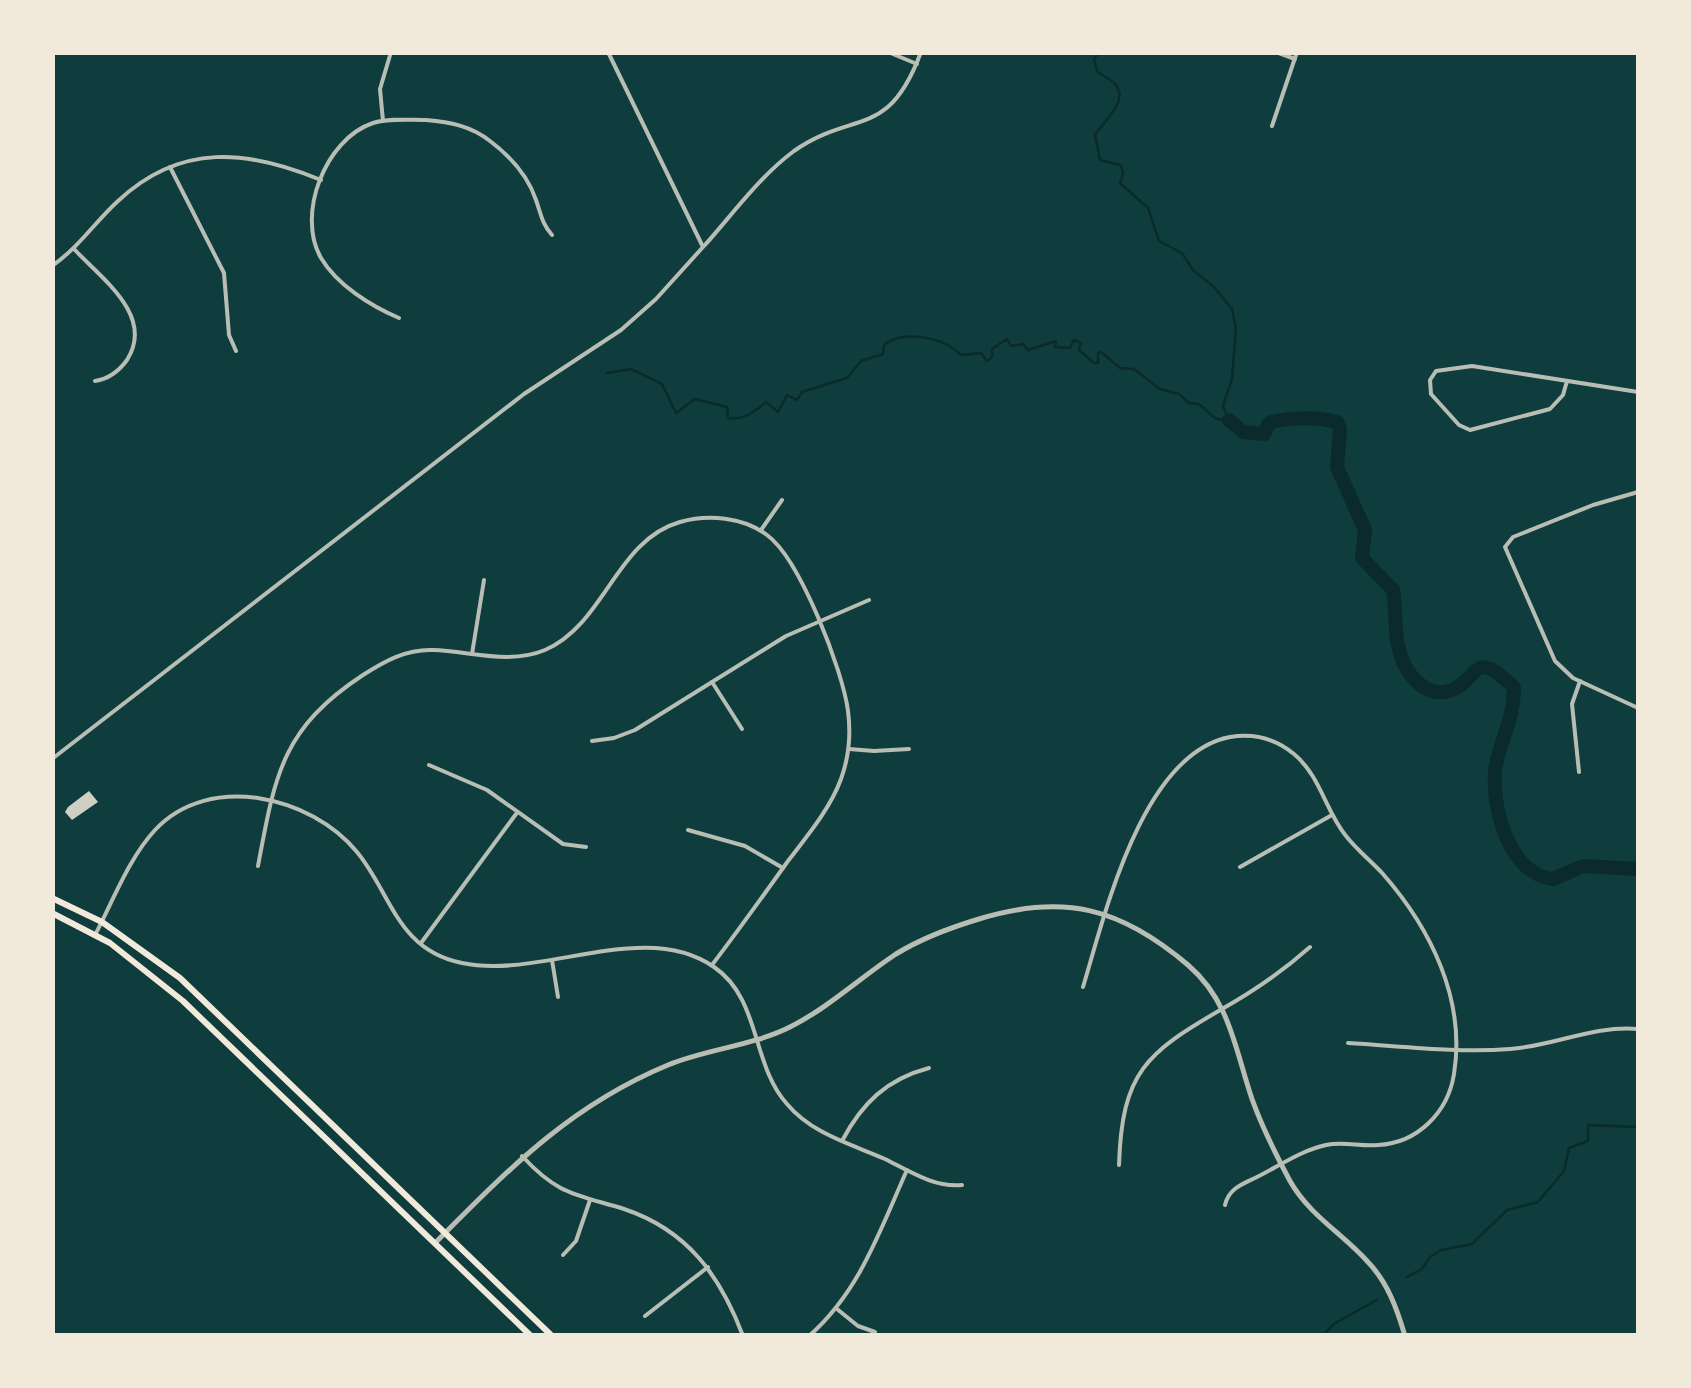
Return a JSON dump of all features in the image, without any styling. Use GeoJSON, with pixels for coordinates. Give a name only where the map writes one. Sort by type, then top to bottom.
{"type":"FeatureCollection","features":[{"type":"Feature","properties":{"kind":"main road"},"geometry":{"type":"LineString","coordinates":[[52,898],[102,922],[180,978],[552,1336]]}},
{"type":"Feature","properties":{"kind":"main road"},"geometry":{"type":"LineString","coordinates":[[52,913],[127,954],[183,1001],[530,1336]]}},
{"type":"Feature","properties":{"kind":"street"},"geometry":{"type":"LineString","coordinates":[[383,121],[380,90],[391,52]]}},
{"type":"Feature","properties":{"kind":"street"},"geometry":{"type":"LineString","coordinates":[[608,52],[703,246]]}},
{"type":"Feature","properties":{"kind":"street"},"geometry":{"type":"LineString","coordinates":[[888,52],[917,64]]}},
{"type":"Feature","properties":{"kind":"street"},"geometry":{"type":"LineString","coordinates":[[52,759],[524,394],[621,330],[656,299],[772,171],[796,150],[870,119],[890,106],[906,88],[921,52]]}},
{"type":"Feature","properties":{"kind":"street"},"geometry":{"type":"LineString","coordinates":[[1272,126],[1296,56],[1276,52]]}},
{"type":"Feature","properties":{"kind":"street"},"geometry":{"type":"LineString","coordinates":[[399,318],[339,280],[322,260],[314,241],[312,215],[321,180],[339,146],[360,130],[383,121],[444,121],[478,132],[504,152],[524,175],[542,221],[552,234]]}},
{"type":"Feature","properties":{"kind":"street"},"geometry":{"type":"LineString","coordinates":[[52,266],[75,250],[117,202],[144,180],[170,167],[207,158],[252,157],[321,180]]}},
{"type":"Feature","properties":{"kind":"street"},"geometry":{"type":"LineString","coordinates":[[170,167],[224,274],[230,335],[236,351]]}},
{"type":"Feature","properties":{"kind":"street"},"geometry":{"type":"LineString","coordinates":[[75,250],[128,306],[134,320],[135,337],[129,356],[118,370],[95,380]]}},
{"type":"Feature","properties":{"kind":"street"},"geometry":{"type":"LineString","coordinates":[[1566,381],[1563,395],[1550,409],[1476,430],[1459,425],[1431,394],[1429,386],[1436,371],[1460,366],[1566,381],[1638,392]]}},
{"type":"Feature","properties":{"kind":"street"},"geometry":{"type":"LineString","coordinates":[[1638,492],[1512,537],[1505,547],[1548,650],[1564,670],[1638,708]]}},
{"type":"Feature","properties":{"kind":"street"},"geometry":{"type":"LineString","coordinates":[[761,530],[782,500]]}},
{"type":"Feature","properties":{"kind":"street"},"geometry":{"type":"LineString","coordinates":[[258,866],[284,756],[300,730],[358,678],[406,653],[432,650],[519,657],[554,645],[589,616],[646,540],[668,526],[709,518],[738,521],[761,530],[786,555],[818,622],[845,694],[849,748],[835,792],[712,965]]}},
{"type":"Feature","properties":{"kind":"street"},"geometry":{"type":"LineString","coordinates":[[472,654],[484,580]]}},
{"type":"Feature","properties":{"kind":"street"},"geometry":{"type":"LineString","coordinates":[[592,740],[614,738],[635,730],[786,636],[869,600]]}},
{"type":"Feature","properties":{"kind":"street"},"geometry":{"type":"LineString","coordinates":[[1579,772],[1572,704],[1580,681]]}},
{"type":"Feature","properties":{"kind":"street"},"geometry":{"type":"LineString","coordinates":[[712,682],[742,729]]}},
{"type":"Feature","properties":{"kind":"street"},"geometry":{"type":"LineString","coordinates":[[1083,987],[1105,915],[1150,807],[1188,758],[1214,742],[1252,736],[1284,748],[1317,781],[1348,839],[1402,898],[1428,940],[1449,987],[1457,1048],[1447,1098],[1434,1119],[1417,1133],[1378,1146],[1323,1146],[1234,1189],[1225,1205]]}},
{"type":"Feature","properties":{"kind":"street"},"geometry":{"type":"LineString","coordinates":[[849,748],[910,749]]}},
{"type":"Feature","properties":{"kind":"street"},"geometry":{"type":"LineString","coordinates":[[429,765],[471,781],[563,844],[586,847]]}},
{"type":"Feature","properties":{"kind":"street"},"geometry":{"type":"LineString","coordinates":[[95,935],[148,838],[166,819],[191,804],[214,798],[271,800],[320,821],[345,839],[370,870],[390,910],[421,943],[460,963],[497,966],[658,948],[682,951],[712,965],[740,994],[765,1069],[785,1102],[815,1128],[842,1141],[937,1183],[962,1185]]}},
{"type":"Feature","properties":{"kind":"street"},"geometry":{"type":"LineString","coordinates":[[421,943],[516,814]]}},
{"type":"Feature","properties":{"kind":"street"},"geometry":{"type":"LineString","coordinates":[[1240,867],[1332,815]]}},
{"type":"Feature","properties":{"kind":"street"},"geometry":{"type":"LineString","coordinates":[[688,830],[745,846],[783,868]]}},
{"type":"Feature","properties":{"kind":"street"},"geometry":{"type":"LineString","coordinates":[[435,1243],[522,1156],[573,1118],[658,1069],[792,1026],[895,955],[950,928],[1016,908],[1078,907],[1142,932],[1206,982],[1224,1008],[1256,1110],[1282,1164],[1310,1210],[1377,1272],[1393,1299],[1406,1336]]}},
{"type":"Feature","properties":{"kind":"street"},"geometry":{"type":"LineString","coordinates":[[1119,1164],[1125,1109],[1145,1065],[1173,1037],[1272,978],[1310,946]]}},
{"type":"Feature","properties":{"kind":"street"},"geometry":{"type":"LineString","coordinates":[[552,960],[558,997]]}},
{"type":"Feature","properties":{"kind":"street"},"geometry":{"type":"LineString","coordinates":[[1348,1043],[1510,1049],[1613,1028],[1638,1029]]}},
{"type":"Feature","properties":{"kind":"street"},"geometry":{"type":"LineString","coordinates":[[842,1141],[860,1111],[882,1088],[929,1068]]}},
{"type":"Feature","properties":{"kind":"street"},"geometry":{"type":"LineString","coordinates":[[522,1156],[553,1186],[662,1225],[682,1238],[708,1267],[728,1299],[742,1336]]}},
{"type":"Feature","properties":{"kind":"street"},"geometry":{"type":"LineString","coordinates":[[809,1336],[837,1309],[863,1270],[907,1170]]}},
{"type":"Feature","properties":{"kind":"street"},"geometry":{"type":"LineString","coordinates":[[563,1255],[576,1241],[590,1200]]}},
{"type":"Feature","properties":{"kind":"street"},"geometry":{"type":"LineString","coordinates":[[645,1316],[708,1267]]}},
{"type":"Feature","properties":{"kind":"street"},"geometry":{"type":"LineString","coordinates":[[837,1309],[858,1326],[875,1332]]}},
{"type":"Feature","properties":{"kind":"building"},"geometry":{"type":"Polygon","coordinates":[[[89,791],[98,802],[72,820],[65,812],[89,791]]]}},
{"type":"Feature","properties":{"kind":"waterway"},"geometry":{"type":"LineString","coordinates":[[607,373],[631,369],[662,384],[676,413],[695,399],[727,407],[728,418],[739,418],[766,402],[778,412],[787,395],[797,400],[802,392],[847,378],[861,361],[883,354],[884,345],[902,337],[935,340],[961,355],[981,353],[987,361],[992,357],[992,349],[1007,339],[1011,346],[1023,344],[1028,350],[1056,341],[1055,347],[1070,348],[1074,340],[1081,343],[1079,350],[1094,363],[1098,363],[1101,352],[1120,368],[1134,369],[1160,389],[1199,404],[1216,419],[1229,420],[1223,406],[1232,379],[1236,329],[1232,309],[1193,270],[1182,253],[1159,241],[1148,208],[1120,183],[1121,165],[1100,160],[1095,135],[1117,105],[1119,92],[1114,83],[1097,71],[1094,60],[1098,52]]}},
{"type":"Feature","properties":{"kind":"waterway"},"geometry":{"type":"LineString","coordinates":[[1229,420],[1243,432],[1264,434],[1269,423],[1285,420],[1337,422],[1337,467],[1365,530],[1362,558],[1393,590],[1398,645],[1407,669],[1418,683],[1434,691],[1452,690],[1486,667],[1514,688],[1495,786],[1506,837],[1525,865],[1553,879],[1583,866],[1638,869]]}},
{"type":"Feature","properties":{"kind":"waterway"},"geometry":{"type":"LineString","coordinates":[[1407,1277],[1422,1269],[1441,1250],[1472,1244],[1507,1210],[1538,1202],[1564,1171],[1569,1148],[1588,1141],[1588,1125],[1638,1127]]}},
{"type":"Feature","properties":{"kind":"waterway"},"geometry":{"type":"LineString","coordinates":[[1322,1336],[1335,1323],[1377,1300]]}}]}
